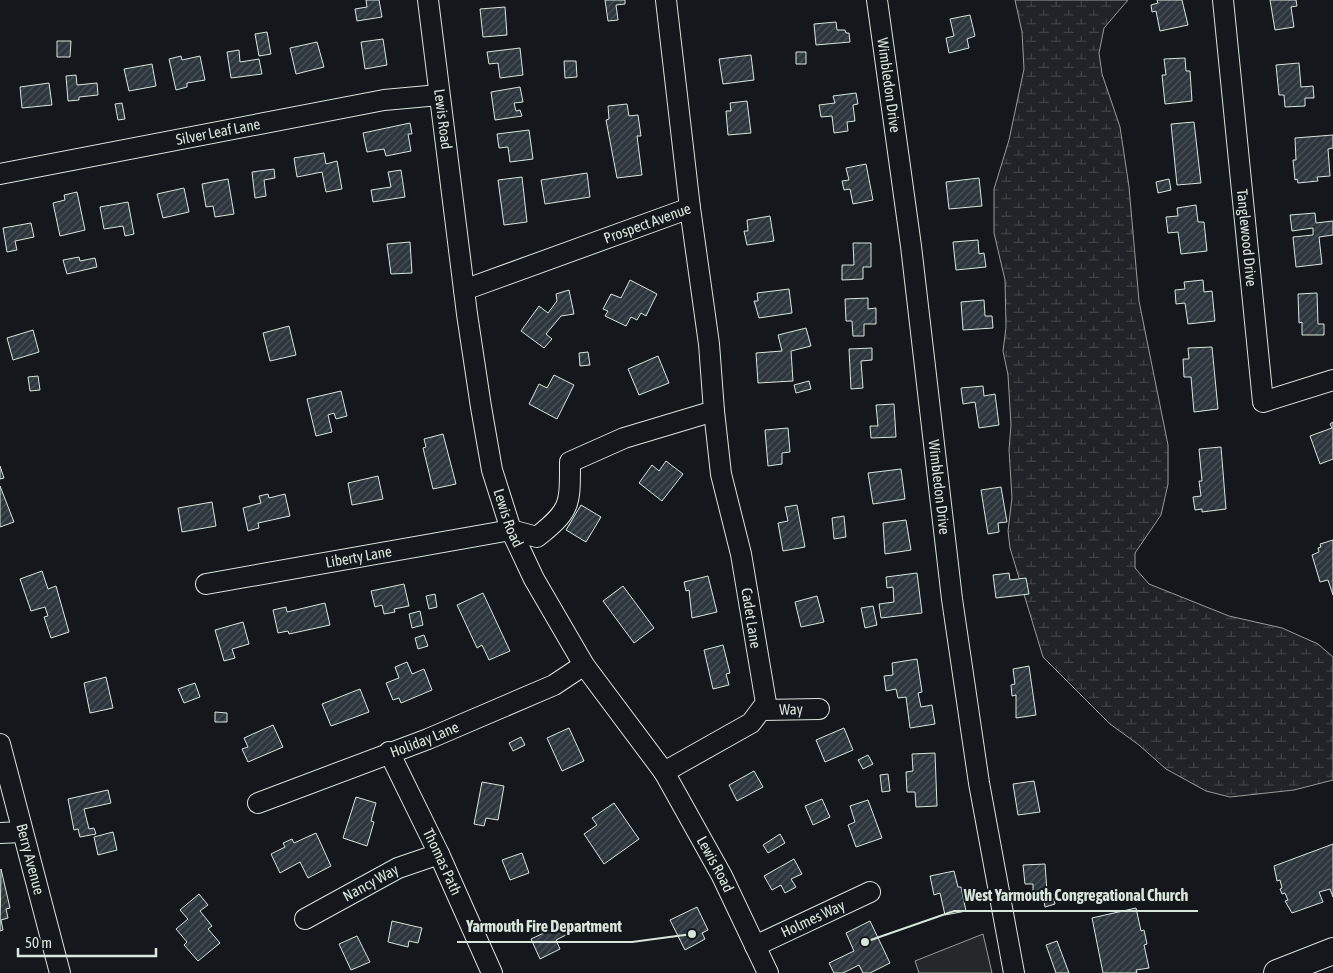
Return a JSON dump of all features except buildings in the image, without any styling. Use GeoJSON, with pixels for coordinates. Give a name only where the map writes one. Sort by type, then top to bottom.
{"type":"FeatureCollection","features":[{"type":"Feature","properties":{"kind":"main road"},"geometry":{"type":"LineString","coordinates":[[1277,973],[1333,951]]}},
{"type":"Feature","properties":{"kind":"street","name":"Lewis Road"},"geometry":{"type":"LineString","coordinates":[[428,0],[464,290],[492,470],[511,530],[534,579],[584,665],[664,772],[722,876],[768,973]]}},
{"type":"Feature","properties":{"kind":"street","name":"Prospect Avenue"},"geometry":{"type":"LineString","coordinates":[[464,290],[690,208],[666,0]]}},
{"type":"Feature","properties":{"kind":"street","name":"Wimbledon Drive"},"geometry":{"type":"LineString","coordinates":[[877,0],[911,246],[952,599],[980,783],[1014,973]]}},
{"type":"Feature","properties":{"kind":"street","name":"Tanglewood Drive"},"geometry":{"type":"LineString","coordinates":[[1223,0],[1263,402],[1333,380]]}},
{"type":"Feature","properties":{"kind":"street","name":"Silver Leaf Lane"},"geometry":{"type":"LineString","coordinates":[[0,174],[384,100],[439,95]]}},
{"type":"Feature","properties":{"kind":"street","name":"Cadet Lane"},"geometry":{"type":"LineString","coordinates":[[690,208],[709,344],[721,474],[741,554],[766,703],[762,710]]}},
{"type":"Feature","properties":{"kind":"street"},"geometry":{"type":"LineString","coordinates":[[511,530],[536,537],[558,520],[570,499],[570,462],[624,438],[714,411]]}},
{"type":"Feature","properties":{"kind":"street","name":"Liberty Lane"},"geometry":{"type":"LineString","coordinates":[[206,584],[511,530]]}},
{"type":"Feature","properties":{"kind":"street","name":"Holiday Lane"},"geometry":{"type":"LineString","coordinates":[[258,803],[388,752],[428,739],[554,685],[584,665]]}},
{"type":"Feature","properties":{"kind":"street","name":"Way"},"geometry":{"type":"LineString","coordinates":[[762,710],[819,709]]}},
{"type":"Feature","properties":{"kind":"street"},"geometry":{"type":"LineString","coordinates":[[664,772],[751,723],[762,710]]}},
{"type":"Feature","properties":{"kind":"street","name":"Berry Avenue"},"geometry":{"type":"LineString","coordinates":[[0,744],[60,973]]}},
{"type":"Feature","properties":{"kind":"street","name":"Thomas Path"},"geometry":{"type":"LineString","coordinates":[[388,752],[439,854],[492,973]]}},
{"type":"Feature","properties":{"kind":"street"},"geometry":{"type":"LineString","coordinates":[[0,833],[22,832]]}},
{"type":"Feature","properties":{"kind":"street","name":"Nancy Way"},"geometry":{"type":"LineString","coordinates":[[305,918],[398,868],[439,854]]}},
{"type":"Feature","properties":{"kind":"street","name":"Holmes Way"},"geometry":{"type":"LineString","coordinates":[[755,946],[870,892]]}},
{"type":"Feature","properties":{"kind":"green space"},"geometry":{"type":"Polygon","coordinates":[[[1015,0],[1128,0],[1104,28],[1099,53],[1102,74],[1120,127],[1129,187],[1139,301],[1168,445],[1168,484],[1161,515],[1135,553],[1135,568],[1149,584],[1229,616],[1282,628],[1318,644],[1333,657],[1333,780],[1294,790],[1230,797],[1206,791],[1166,769],[1139,745],[1110,724],[1043,657],[1010,548],[1008,531],[1012,498],[1008,375],[1003,351],[1006,327],[1005,280],[994,233],[994,189],[1009,140],[1024,69],[1022,32],[1015,0]]]}},
{"type":"Feature","properties":{"kind":"shaded area"},"geometry":{"type":"Polygon","coordinates":[[[983,934],[992,973],[919,973],[915,961],[983,934]]]}},
{"type":"Feature","properties":{"kind":"place","name":"Yarmouth Fire Department"},"geometry":{"type":"Point","coordinates":[692,934]}},
{"type":"Feature","properties":{"kind":"place","name":"West Yarmouth Congregational Church"},"geometry":{"type":"Point","coordinates":[865,942]}}]}
